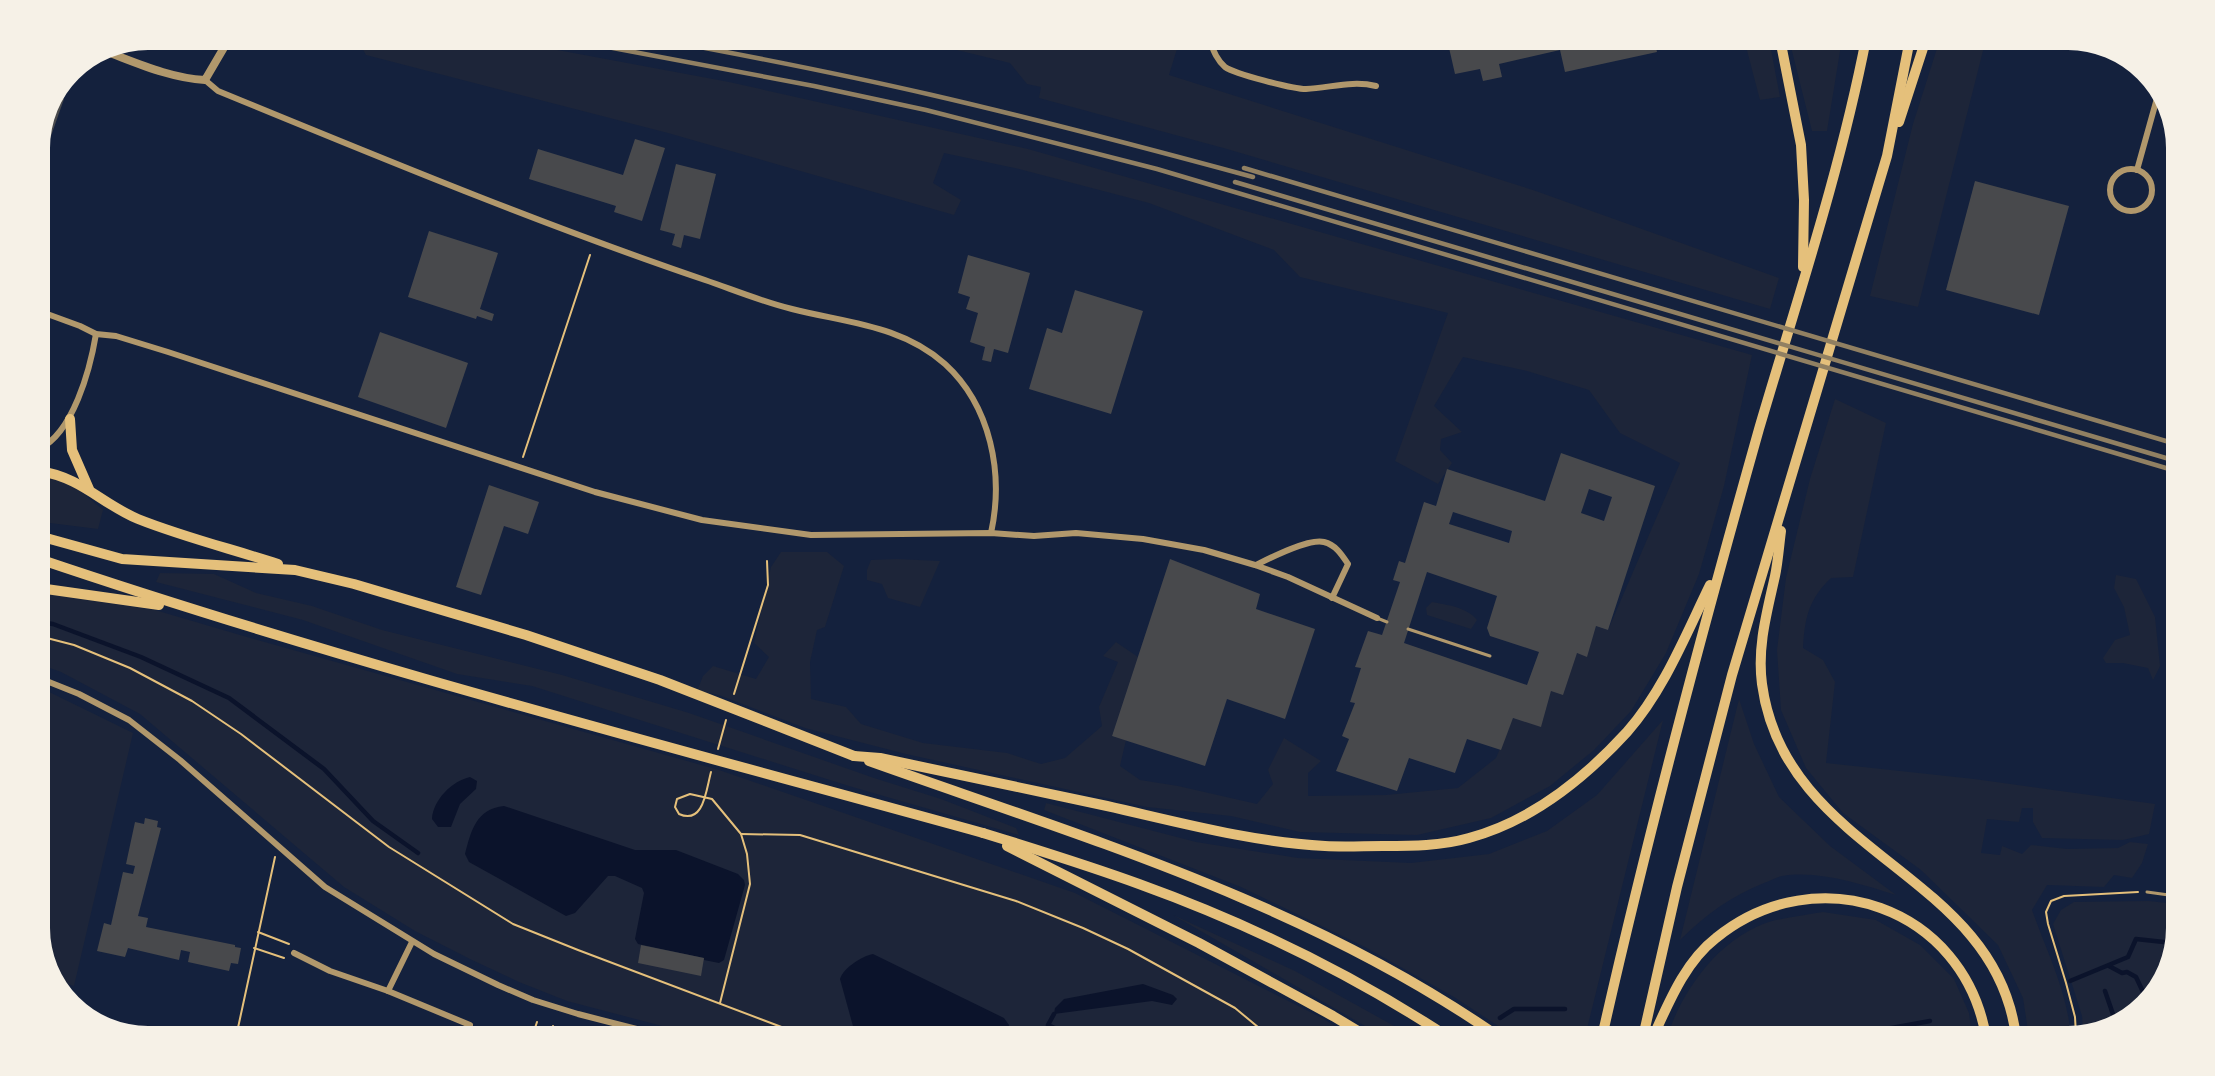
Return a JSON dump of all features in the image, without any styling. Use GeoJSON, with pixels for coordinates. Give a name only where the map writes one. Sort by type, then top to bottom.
{"type":"FeatureCollection","features":[{"type":"Feature","properties":{"kind":"main road"},"geometry":{"type":"LineString","coordinates":[[1782,50],[1801,145],[1804,200],[1802,283]]}},
{"type":"Feature","properties":{"kind":"main road"},"geometry":{"type":"LineString","coordinates":[[1605,1026],[1676,728],[1775,374],[1832,184],[1863,50]]}},
{"type":"Feature","properties":{"kind":"main road"},"geometry":{"type":"LineString","coordinates":[[1887,156],[1908,50]]}},
{"type":"Feature","properties":{"kind":"main road"},"geometry":{"type":"LineString","coordinates":[[1645,1026],[1716,733],[1887,156],[1923,50]]}},
{"type":"Feature","properties":{"kind":"main road"},"geometry":{"type":"LineString","coordinates":[[70,419],[72,450],[90,489]]}},
{"type":"Feature","properties":{"kind":"main road"},"geometry":{"type":"LineString","coordinates":[[50,474],[90,489],[137,518],[296,570],[354,584],[526,635],[670,684],[854,756],[1144,858],[1258,905],[1337,942],[1408,980],[1481,1026]]}},
{"type":"Feature","properties":{"kind":"main road"},"geometry":{"type":"LineString","coordinates":[[1785,501],[1761,650],[1761,681],[1774,732],[1792,767],[1816,799],[1866,845],[1931,895],[1979,945],[1996,972],[2010,1005],[2014,1026]]}},
{"type":"Feature","properties":{"kind":"main road"},"geometry":{"type":"LineString","coordinates":[[50,539],[122,559],[296,570]]}},
{"type":"Feature","properties":{"kind":"main road"},"geometry":{"type":"LineString","coordinates":[[854,756],[880,758],[1255,837],[1324,846],[1420,845],[1460,840],[1521,819],[1547,803],[1587,772],[1628,731],[1656,691],[1724,558]]}},
{"type":"Feature","properties":{"kind":"main road"},"geometry":{"type":"LineString","coordinates":[[50,563],[204,613],[575,722],[982,833],[1138,883],[1231,920],[1285,945],[1357,982],[1430,1026]]}},
{"type":"Feature","properties":{"kind":"main road"},"geometry":{"type":"LineString","coordinates":[[50,589],[131,600],[204,613]]}},
{"type":"Feature","properties":{"kind":"main road"},"geometry":{"type":"LineString","coordinates":[[982,833],[1208,948],[1350,1026]]}},
{"type":"Feature","properties":{"kind":"main road"},"geometry":{"type":"LineString","coordinates":[[1659,1026],[1685,975],[1714,939],[1739,922],[1769,907],[1800,899],[1826,897],[1856,900],[1883,909],[1913,923],[1930,935],[1967,982],[1976,999],[1983,1026]]}},
{"type":"Feature","properties":{"kind":"street"},"geometry":{"type":"LineString","coordinates":[[205,80],[223,50]]}},
{"type":"Feature","properties":{"kind":"street"},"geometry":{"type":"LineString","coordinates":[[1214,50],[1218,60],[1228,69],[1305,89],[1360,83],[1376,86]]}},
{"type":"Feature","properties":{"kind":"street"},"geometry":{"type":"LineString","coordinates":[[116,55],[160,71],[189,79],[205,80],[218,91],[413,171],[627,252],[790,309],[881,328],[903,337],[932,354],[952,372],[971,395],[982,417],[996,468],[997,507],[991,533]]}},
{"type":"Feature","properties":{"kind":"street"},"geometry":{"type":"LineString","coordinates":[[2137,170],[2155,105]]}},
{"type":"Feature","properties":{"kind":"street"},"geometry":{"type":"LineString","coordinates":[[2137,170],[2149,180],[2150,198],[2143,207],[2128,210],[2118,207],[2110,191],[2112,181],[2123,171],[2137,170]]}},
{"type":"Feature","properties":{"kind":"street"},"geometry":{"type":"LineString","coordinates":[[50,315],[96,334],[116,336],[595,492],[702,520],[811,535],[991,533],[1034,536],[1076,533],[1132,538],[1204,550],[1255,565],[1288,577],[1377,618]]}},
{"type":"Feature","properties":{"kind":"street"},"geometry":{"type":"LineString","coordinates":[[50,441],[70,419],[90,361],[96,334]]}},
{"type":"Feature","properties":{"kind":"street"},"geometry":{"type":"LineString","coordinates":[[1255,565],[1298,546],[1323,541],[1339,549],[1348,564],[1332,598]]}},
{"type":"Feature","properties":{"kind":"street"},"geometry":{"type":"LineString","coordinates":[[50,682],[79,694],[129,720],[180,760],[325,887],[412,942],[498,986],[533,1000],[625,1026]]}},
{"type":"Feature","properties":{"kind":"street"},"geometry":{"type":"LineString","coordinates":[[388,991],[412,942]]}},
{"type":"Feature","properties":{"kind":"street"},"geometry":{"type":"LineString","coordinates":[[295,950],[330,971],[388,991],[471,1025]]}},
{"type":"Feature","properties":{"kind":"lane"},"geometry":{"type":"LineString","coordinates":[[1377,618],[1386,622]]}},
{"type":"Feature","properties":{"kind":"lane"},"geometry":{"type":"LineString","coordinates":[[1408,629],[1490,656]]}},
{"type":"Feature","properties":{"kind":"lane"},"geometry":{"type":"LineString","coordinates":[[2146,892],[2166,895]]}},
{"type":"Feature","properties":{"kind":"path"},"geometry":{"type":"LineString","coordinates":[[523,457],[590,255]]}},
{"type":"Feature","properties":{"kind":"path"},"geometry":{"type":"LineString","coordinates":[[732,702],[768,585],[767,561]]}},
{"type":"Feature","properties":{"kind":"path"},"geometry":{"type":"LineString","coordinates":[[50,639],[74,645],[130,668],[192,701],[241,734],[389,847],[513,924],[780,1026]]}},
{"type":"Feature","properties":{"kind":"path"},"geometry":{"type":"LineString","coordinates":[[715,758],[729,713]]}},
{"type":"Feature","properties":{"kind":"path"},"geometry":{"type":"LineString","coordinates":[[712,770],[702,804],[699,812],[686,817],[678,814],[675,807],[677,799],[690,794],[712,799],[741,834],[750,866],[750,884],[720,1003]]}},
{"type":"Feature","properties":{"kind":"path"},"geometry":{"type":"LineString","coordinates":[[741,834],[800,835],[1016,901],[1128,949],[1235,1008],[1257,1026]]}},
{"type":"Feature","properties":{"kind":"path"},"geometry":{"type":"LineString","coordinates":[[238,1026],[275,856]]}},
{"type":"Feature","properties":{"kind":"path"},"geometry":{"type":"LineString","coordinates":[[2076,1026],[2075,1017],[2048,924],[2046,912],[2051,901],[2064,896],[2146,892]]}},
{"type":"Feature","properties":{"kind":"path"},"geometry":{"type":"LineString","coordinates":[[258,932],[295,950]]}},
{"type":"Feature","properties":{"kind":"path"},"geometry":{"type":"LineString","coordinates":[[254,948],[284,958]]}},
{"type":"Feature","properties":{"kind":"path"},"geometry":{"type":"LineString","coordinates":[[536,1026],[537,1022]]}},
{"type":"Feature","properties":{"kind":"shaded area"},"geometry":{"type":"Polygon","coordinates":[[[363,50],[557,50],[729,82],[1028,149],[1752,355],[1724,486],[1699,574],[1666,653],[1631,711],[1594,750],[1550,786],[1491,818],[1417,835],[1300,832],[1231,816],[1147,807],[906,754],[805,728],[719,695],[697,691],[703,676],[713,666],[756,679],[769,657],[754,643],[771,567],[781,552],[827,552],[844,566],[825,627],[817,630],[810,662],[811,699],[846,707],[861,724],[923,743],[1007,753],[1041,764],[1065,758],[1102,726],[1099,707],[1118,662],[1103,656],[1116,642],[1138,657],[1112,736],[1126,740],[1120,766],[1140,780],[1257,804],[1273,784],[1268,770],[1284,738],[1321,761],[1308,773],[1308,796],[1386,795],[1458,788],[1496,758],[1513,718],[1541,726],[1551,691],[1577,653],[1587,656],[1596,626],[1608,630],[1680,463],[1620,433],[1589,390],[1527,371],[1463,357],[1434,406],[1462,432],[1441,439],[1440,450],[1452,463],[1438,484],[1395,461],[1448,313],[1300,277],[1274,250],[1149,203],[1019,169],[944,153],[933,183],[961,200],[954,215],[668,133],[366,55],[363,50]]]}},
{"type":"Feature","properties":{"kind":"shaded area"},"geometry":{"type":"Polygon","coordinates":[[[957,50],[1177,50],[1169,75],[1533,190],[1779,278],[1770,309],[1227,149],[1039,98],[1041,87],[1027,84],[1010,63],[957,50]]]}},
{"type":"Feature","properties":{"kind":"shaded area"},"geometry":{"type":"Polygon","coordinates":[[[1747,50],[1771,50],[1780,97],[1760,100],[1747,50]]]}},
{"type":"Feature","properties":{"kind":"shaded area"},"geometry":{"type":"Polygon","coordinates":[[[1792,50],[1840,50],[1827,131],[1812,131],[1792,50]]]}},
{"type":"Feature","properties":{"kind":"shaded area"},"geometry":{"type":"Polygon","coordinates":[[[1937,50],[1983,50],[1918,307],[1870,296],[1913,124],[1937,50]]]}},
{"type":"Feature","properties":{"kind":"shaded area"},"geometry":{"type":"Polygon","coordinates":[[[1835,399],[1886,423],[1853,577],[1831,578],[1823,586],[1809,610],[1805,628],[1803,648],[1823,660],[1835,682],[1826,763],[1974,779],[2155,804],[2149,834],[2123,840],[2042,838],[2033,822],[2033,808],[2022,808],[2019,822],[1987,819],[1981,853],[2000,855],[2002,846],[2022,854],[2031,845],[2067,849],[2118,848],[2130,842],[2148,844],[2142,863],[2132,878],[2114,875],[2104,887],[2047,885],[2032,910],[2061,987],[2070,1026],[2027,1026],[2023,998],[1998,945],[1921,870],[1843,813],[1806,768],[1781,710],[1777,650],[1786,578],[1810,479],[1835,399]]]}},
{"type":"Feature","properties":{"kind":"shaded area"},"geometry":{"type":"Polygon","coordinates":[[[50,478],[65,478],[103,510],[98,529],[50,523],[50,478]]]}},
{"type":"Feature","properties":{"kind":"shaded area"},"geometry":{"type":"Polygon","coordinates":[[[871,560],[940,561],[920,607],[888,598],[882,584],[867,580],[867,570],[871,560]]]}},
{"type":"Feature","properties":{"kind":"shaded area"},"geometry":{"type":"Polygon","coordinates":[[[160,573],[214,574],[256,593],[312,606],[382,630],[562,675],[689,713],[941,799],[1016,828],[1019,835],[849,786],[532,686],[457,674],[303,620],[156,582],[160,573]]]}},
{"type":"Feature","properties":{"kind":"shaded area"},"geometry":{"type":"Polygon","coordinates":[[[2116,575],[2136,579],[2155,617],[2160,666],[2153,680],[2148,668],[2123,663],[2106,663],[2103,658],[2115,640],[2130,635],[2124,607],[2114,588],[2116,575]]]}},
{"type":"Feature","properties":{"kind":"shaded area"},"geometry":{"type":"Polygon","coordinates":[[[50,595],[155,610],[719,770],[1075,893],[1334,1026],[662,1026],[567,1001],[519,982],[415,931],[344,887],[140,714],[50,668],[50,595]]]}},
{"type":"Feature","properties":{"kind":"shaded area"},"geometry":{"type":"Polygon","coordinates":[[[1432,602],[1462,609],[1477,620],[1471,629],[1427,615],[1426,608],[1432,602]]]}},
{"type":"Feature","properties":{"kind":"shaded area"},"geometry":{"type":"Polygon","coordinates":[[[50,692],[133,733],[74,986],[66,983],[51,948],[50,692]]]}},
{"type":"Feature","properties":{"kind":"shaded area"},"geometry":{"type":"Polygon","coordinates":[[[1739,699],[1754,744],[1779,797],[1830,846],[1896,895],[1825,876],[1782,876],[1730,900],[1699,922],[1680,940],[1739,699]]]}},
{"type":"Feature","properties":{"kind":"shaded area"},"geometry":{"type":"Polygon","coordinates":[[[1663,720],[1588,1026],[1498,1026],[1454,997],[1365,947],[1241,887],[1044,810],[1046,803],[1196,842],[1298,858],[1411,863],[1489,854],[1547,831],[1597,795],[1663,720]]]}},
{"type":"Feature","properties":{"kind":"shaded area"},"geometry":{"type":"Polygon","coordinates":[[[470,777],[477,781],[476,789],[460,804],[451,827],[438,827],[432,819],[440,798],[450,787],[470,777]]]}},
{"type":"Feature","properties":{"kind":"shaded area"},"geometry":{"type":"Polygon","coordinates":[[[504,806],[635,850],[676,850],[738,874],[744,880],[745,885],[724,960],[719,963],[638,944],[635,939],[644,893],[642,888],[615,876],[608,876],[575,913],[566,916],[469,862],[465,854],[476,822],[487,812],[504,806]]]}},
{"type":"Feature","properties":{"kind":"shaded area"},"geometry":{"type":"Polygon","coordinates":[[[2074,902],[2166,903],[2165,942],[2149,983],[2137,998],[2117,1013],[2083,1026],[2082,1016],[2053,924],[2061,910],[2074,902]]]}},
{"type":"Feature","properties":{"kind":"shaded area"},"geometry":{"type":"Polygon","coordinates":[[[1823,912],[1876,920],[1920,945],[1954,979],[1969,1013],[1971,1026],[1671,1026],[1683,1000],[1706,966],[1736,939],[1772,921],[1823,912]]]}},
{"type":"Feature","properties":{"kind":"shaded area"},"geometry":{"type":"Polygon","coordinates":[[[1173,915],[1295,971],[1394,1026],[1365,1026],[1173,915]]]}},
{"type":"Feature","properties":{"kind":"shaded area"},"geometry":{"type":"Polygon","coordinates":[[[873,954],[1004,1018],[1009,1026],[853,1026],[840,979],[845,971],[864,957],[873,954]]]}},
{"type":"Feature","properties":{"kind":"shaded area"},"geometry":{"type":"Polygon","coordinates":[[[1143,984],[1173,995],[1177,999],[1172,1005],[1152,1001],[1054,1014],[1055,1008],[1064,999],[1143,984]]]}},
{"type":"Feature","properties":{"kind":"building"},"geometry":{"type":"Polygon","coordinates":[[[1450,50],[1560,50],[1499,64],[1502,77],[1483,81],[1480,69],[1455,74],[1450,50]]]}},
{"type":"Feature","properties":{"kind":"building"},"geometry":{"type":"Polygon","coordinates":[[[1560,50],[1657,50],[1657,52],[1565,72],[1560,50]]]}},
{"type":"Feature","properties":{"kind":"building"},"geometry":{"type":"Polygon","coordinates":[[[64,99],[51,137],[53,122],[64,99]]]}},
{"type":"Feature","properties":{"kind":"building"},"geometry":{"type":"Polygon","coordinates":[[[635,139],[665,148],[642,221],[614,212],[616,206],[529,179],[538,149],[623,175],[635,139]]]}},
{"type":"Feature","properties":{"kind":"building"},"geometry":{"type":"Polygon","coordinates":[[[676,164],[716,174],[700,239],[684,235],[681,248],[672,245],[675,234],[660,230],[676,164]]]}},
{"type":"Feature","properties":{"kind":"building"},"geometry":{"type":"Polygon","coordinates":[[[1975,181],[2069,206],[2039,315],[1946,290],[1975,181]]]}},
{"type":"Feature","properties":{"kind":"building"},"geometry":{"type":"Polygon","coordinates":[[[429,231],[498,253],[480,309],[494,314],[492,321],[477,316],[476,319],[408,297],[429,231]]]}},
{"type":"Feature","properties":{"kind":"building"},"geometry":{"type":"Polygon","coordinates":[[[968,255],[1030,273],[1008,353],[994,349],[991,362],[982,360],[985,347],[970,342],[978,313],[966,309],[970,297],[958,293],[968,255]]]}},
{"type":"Feature","properties":{"kind":"building"},"geometry":{"type":"Polygon","coordinates":[[[1075,290],[1143,311],[1111,414],[1029,389],[1047,328],[1062,333],[1075,290]]]}},
{"type":"Feature","properties":{"kind":"building"},"geometry":{"type":"Polygon","coordinates":[[[380,332],[468,363],[446,428],[358,397],[380,332]]]}},
{"type":"Feature","properties":{"kind":"building"},"geometry":{"type":"Polygon","coordinates":[[[1561,453],[1655,486],[1608,630],[1596,626],[1587,657],[1577,653],[1563,695],[1551,691],[1541,727],[1513,718],[1501,750],[1467,739],[1455,773],[1409,758],[1397,791],[1336,771],[1349,739],[1342,736],[1355,703],[1350,702],[1361,668],[1355,667],[1368,631],[1382,635],[1400,582],[1393,580],[1399,561],[1405,563],[1424,502],[1436,506],[1447,469],[1545,501],[1561,453]],[[1589,489],[1581,513],[1604,521],[1612,497],[1589,489]],[[1453,512],[1449,524],[1509,543],[1512,531],[1453,512]],[[1427,572],[1404,643],[1527,685],[1539,652],[1490,636],[1487,628],[1497,596],[1427,572]]]}},
{"type":"Feature","properties":{"kind":"building"},"geometry":{"type":"Polygon","coordinates":[[[489,485],[539,502],[528,534],[504,526],[481,595],[456,587],[489,485]]]}},
{"type":"Feature","properties":{"kind":"building"},"geometry":{"type":"Polygon","coordinates":[[[1170,559],[1260,594],[1256,609],[1315,629],[1285,719],[1227,699],[1205,766],[1112,736],[1170,559]]]}},
{"type":"Feature","properties":{"kind":"building"},"geometry":{"type":"Polygon","coordinates":[[[145,818],[158,821],[157,827],[161,828],[138,916],[148,918],[146,927],[241,948],[238,964],[231,963],[229,971],[188,962],[190,952],[181,950],[179,960],[128,948],[125,957],[97,951],[104,923],[111,925],[123,872],[133,874],[135,866],[126,864],[135,822],[144,824],[145,818]]]}},
{"type":"Feature","properties":{"kind":"building"},"geometry":{"type":"Polygon","coordinates":[[[641,945],[704,958],[701,976],[638,963],[641,945]]]}},
{"type":"Feature","properties":{"kind":"waterway"},"geometry":{"type":"LineString","coordinates":[[50,624],[141,657],[229,698],[324,769],[373,821],[418,853]]}},
{"type":"Feature","properties":{"kind":"waterway"},"geometry":{"type":"LineString","coordinates":[[2070,981],[2128,957],[2136,939],[2165,942]]}},
{"type":"Feature","properties":{"kind":"waterway"},"geometry":{"type":"LineString","coordinates":[[2109,966],[2136,977],[2143,991]]}},
{"type":"Feature","properties":{"kind":"waterway"},"geometry":{"type":"LineString","coordinates":[[2105,991],[2113,1015]]}},
{"type":"Feature","properties":{"kind":"waterway"},"geometry":{"type":"LineString","coordinates":[[1500,1018],[1514,1009],[1565,1009]]}},
{"type":"Feature","properties":{"kind":"waterway"},"geometry":{"type":"LineString","coordinates":[[1050,1026],[1048,1025],[1054,1014]]}},
{"type":"Feature","properties":{"kind":"waterway"},"geometry":{"type":"LineString","coordinates":[[1902,1026],[1930,1021]]}},
{"type":"Feature","properties":{"kind":"railway"},"geometry":{"type":"LineString","coordinates":[[623,50],[926,110],[1157,169],[2165,468]]}},
{"type":"Feature","properties":{"kind":"railway"},"geometry":{"type":"LineString","coordinates":[[713,50],[864,80],[1013,114],[1253,177]]}},
{"type":"Feature","properties":{"kind":"railway"},"geometry":{"type":"LineString","coordinates":[[1244,168],[2165,441]]}},
{"type":"Feature","properties":{"kind":"railway"},"geometry":{"type":"LineString","coordinates":[[1235,182],[2165,458]]}}]}
